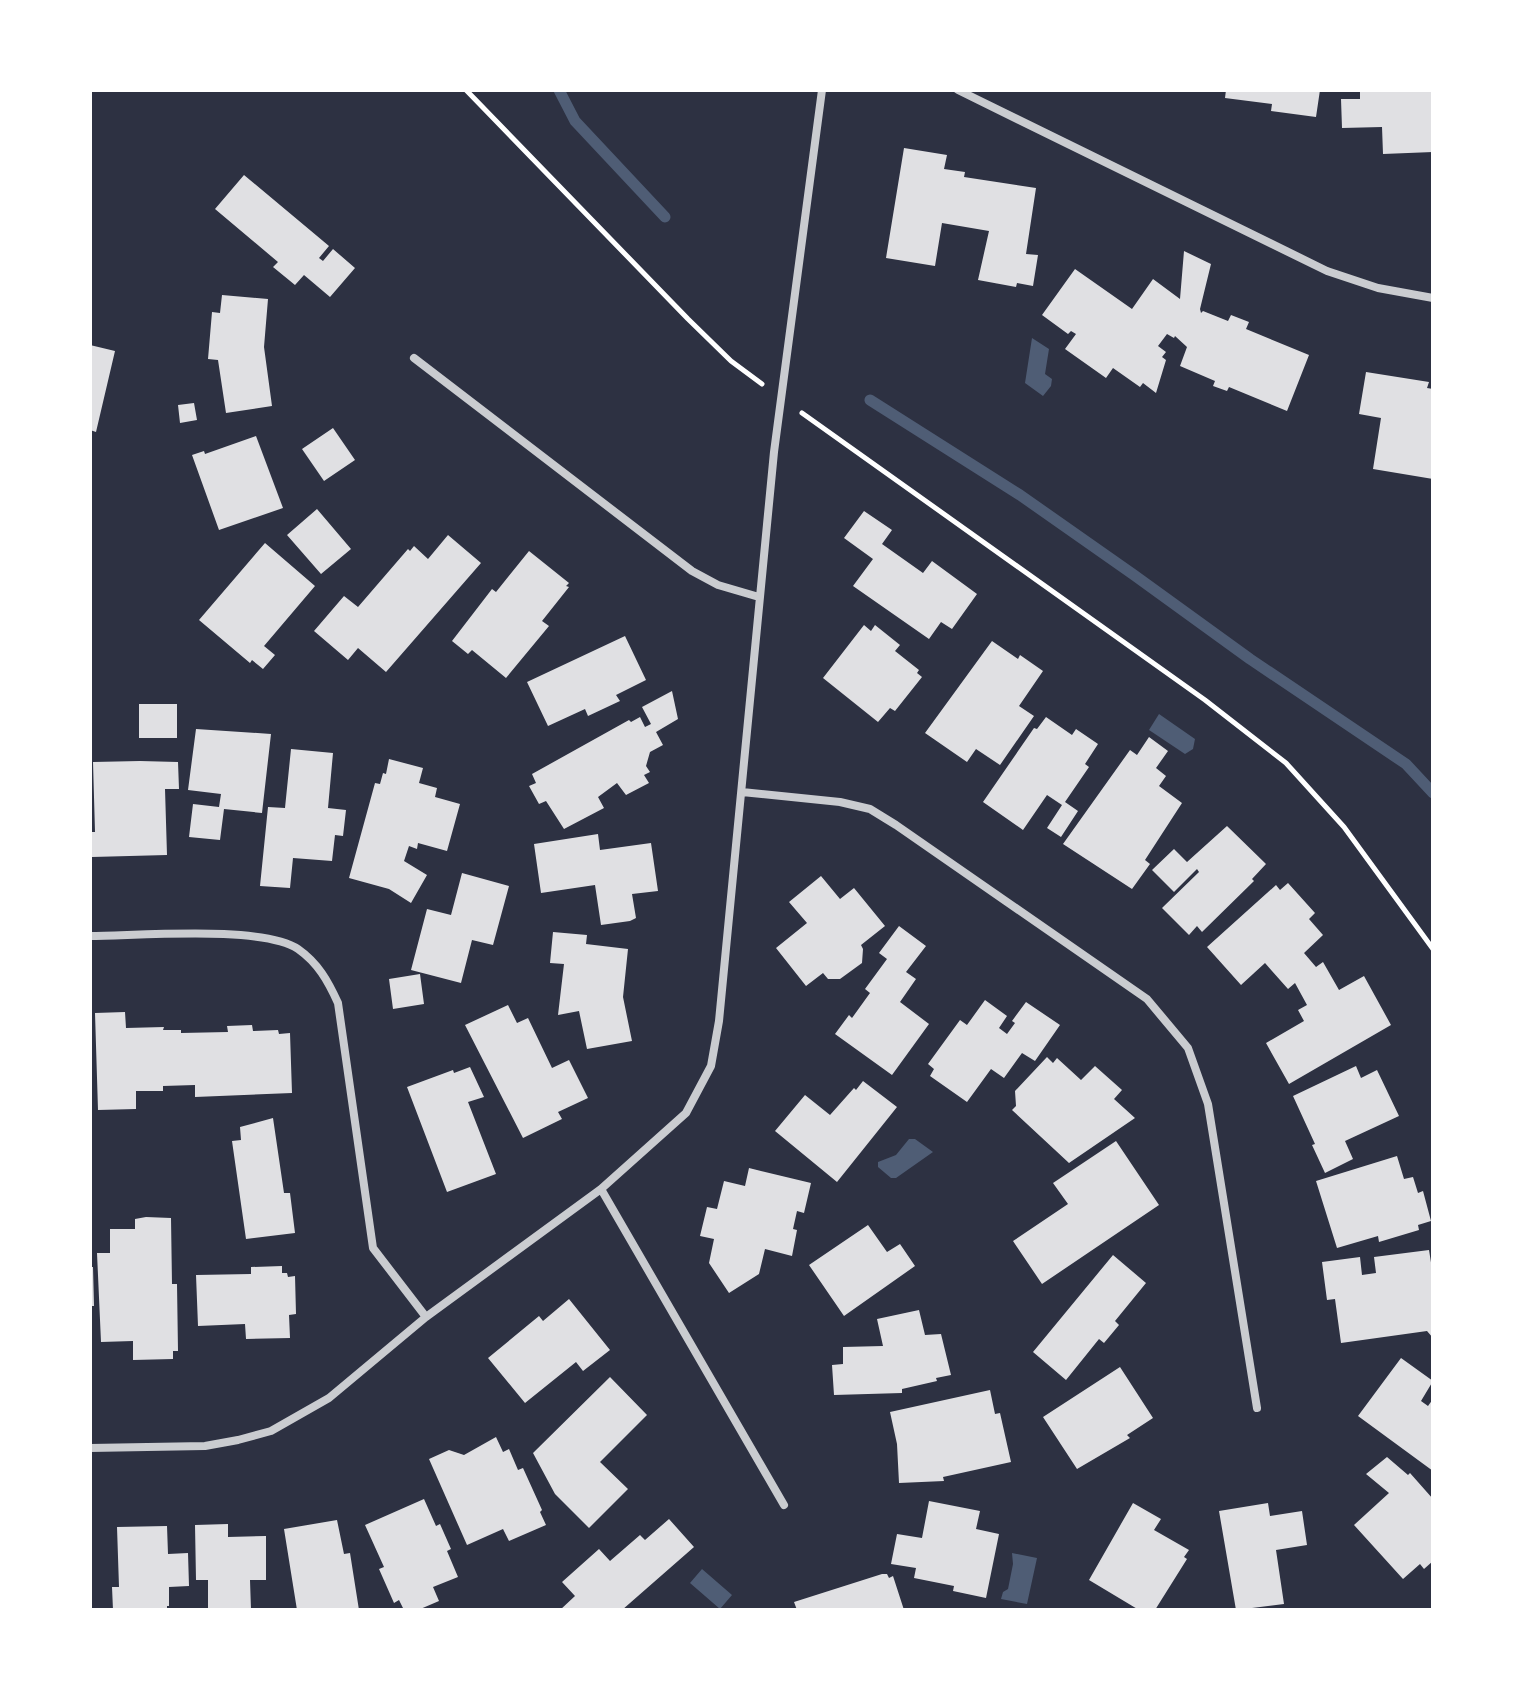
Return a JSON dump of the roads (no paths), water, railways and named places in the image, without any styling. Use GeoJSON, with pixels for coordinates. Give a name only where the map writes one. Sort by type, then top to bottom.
{"type":"FeatureCollection","features":[{"type":"Feature","properties":{"kind":"street"},"geometry":{"type":"LineString","coordinates":[[90,1448],[205,1446],[271,1431],[329,1398],[426,1317],[601,1189],[686,1113],[711,1066],[719,1021],[774,452],[822,90]]}},
{"type":"Feature","properties":{"kind":"street"},"geometry":{"type":"LineString","coordinates":[[958,90],[1327,271],[1378,288],[1433,298]]}},
{"type":"Feature","properties":{"kind":"street"},"geometry":{"type":"LineString","coordinates":[[414,358],[692,571],[718,585],[759,597]]}},
{"type":"Feature","properties":{"kind":"street"},"geometry":{"type":"LineString","coordinates":[[742,792],[840,802],[870,809],[1147,999],[1188,1048],[1208,1104],[1257,1408]]}},
{"type":"Feature","properties":{"kind":"street"},"geometry":{"type":"LineString","coordinates":[[90,936],[266,936],[296,947],[317,965],[338,1003],[373,1248],[426,1317]]}},
{"type":"Feature","properties":{"kind":"street"},"geometry":{"type":"LineString","coordinates":[[601,1189],[784,1505]]}},
{"type":"Feature","properties":{"kind":"water"},"geometry":{"type":"Polygon","coordinates":[[[1032,338],[1049,349],[1045,374],[1052,379],[1043,396],[1025,383],[1032,338]]]}},
{"type":"Feature","properties":{"kind":"water"},"geometry":{"type":"Polygon","coordinates":[[[1159,714],[1195,739],[1193,749],[1185,754],[1149,730],[1159,714]]]}},
{"type":"Feature","properties":{"kind":"water"},"geometry":{"type":"Polygon","coordinates":[[[909,1139],[915,1139],[933,1152],[896,1178],[891,1178],[878,1167],[878,1162],[896,1155],[909,1139]]]}},
{"type":"Feature","properties":{"kind":"water"},"geometry":{"type":"Polygon","coordinates":[[[1012,1553],[1037,1558],[1027,1604],[1001,1599],[1008,1589],[1012,1553]]]}},
{"type":"Feature","properties":{"kind":"water"},"geometry":{"type":"Polygon","coordinates":[[[702,1569],[732,1595],[720,1609],[690,1583],[702,1569]]]}},
{"type":"Feature","properties":{"kind":"waterway"},"geometry":{"type":"LineString","coordinates":[[559,90],[575,121],[665,217]]}},
{"type":"Feature","properties":{"kind":"waterway"},"geometry":{"type":"LineString","coordinates":[[870,400],[1020,495],[1250,659],[1406,764],[1433,793]]}}]}
